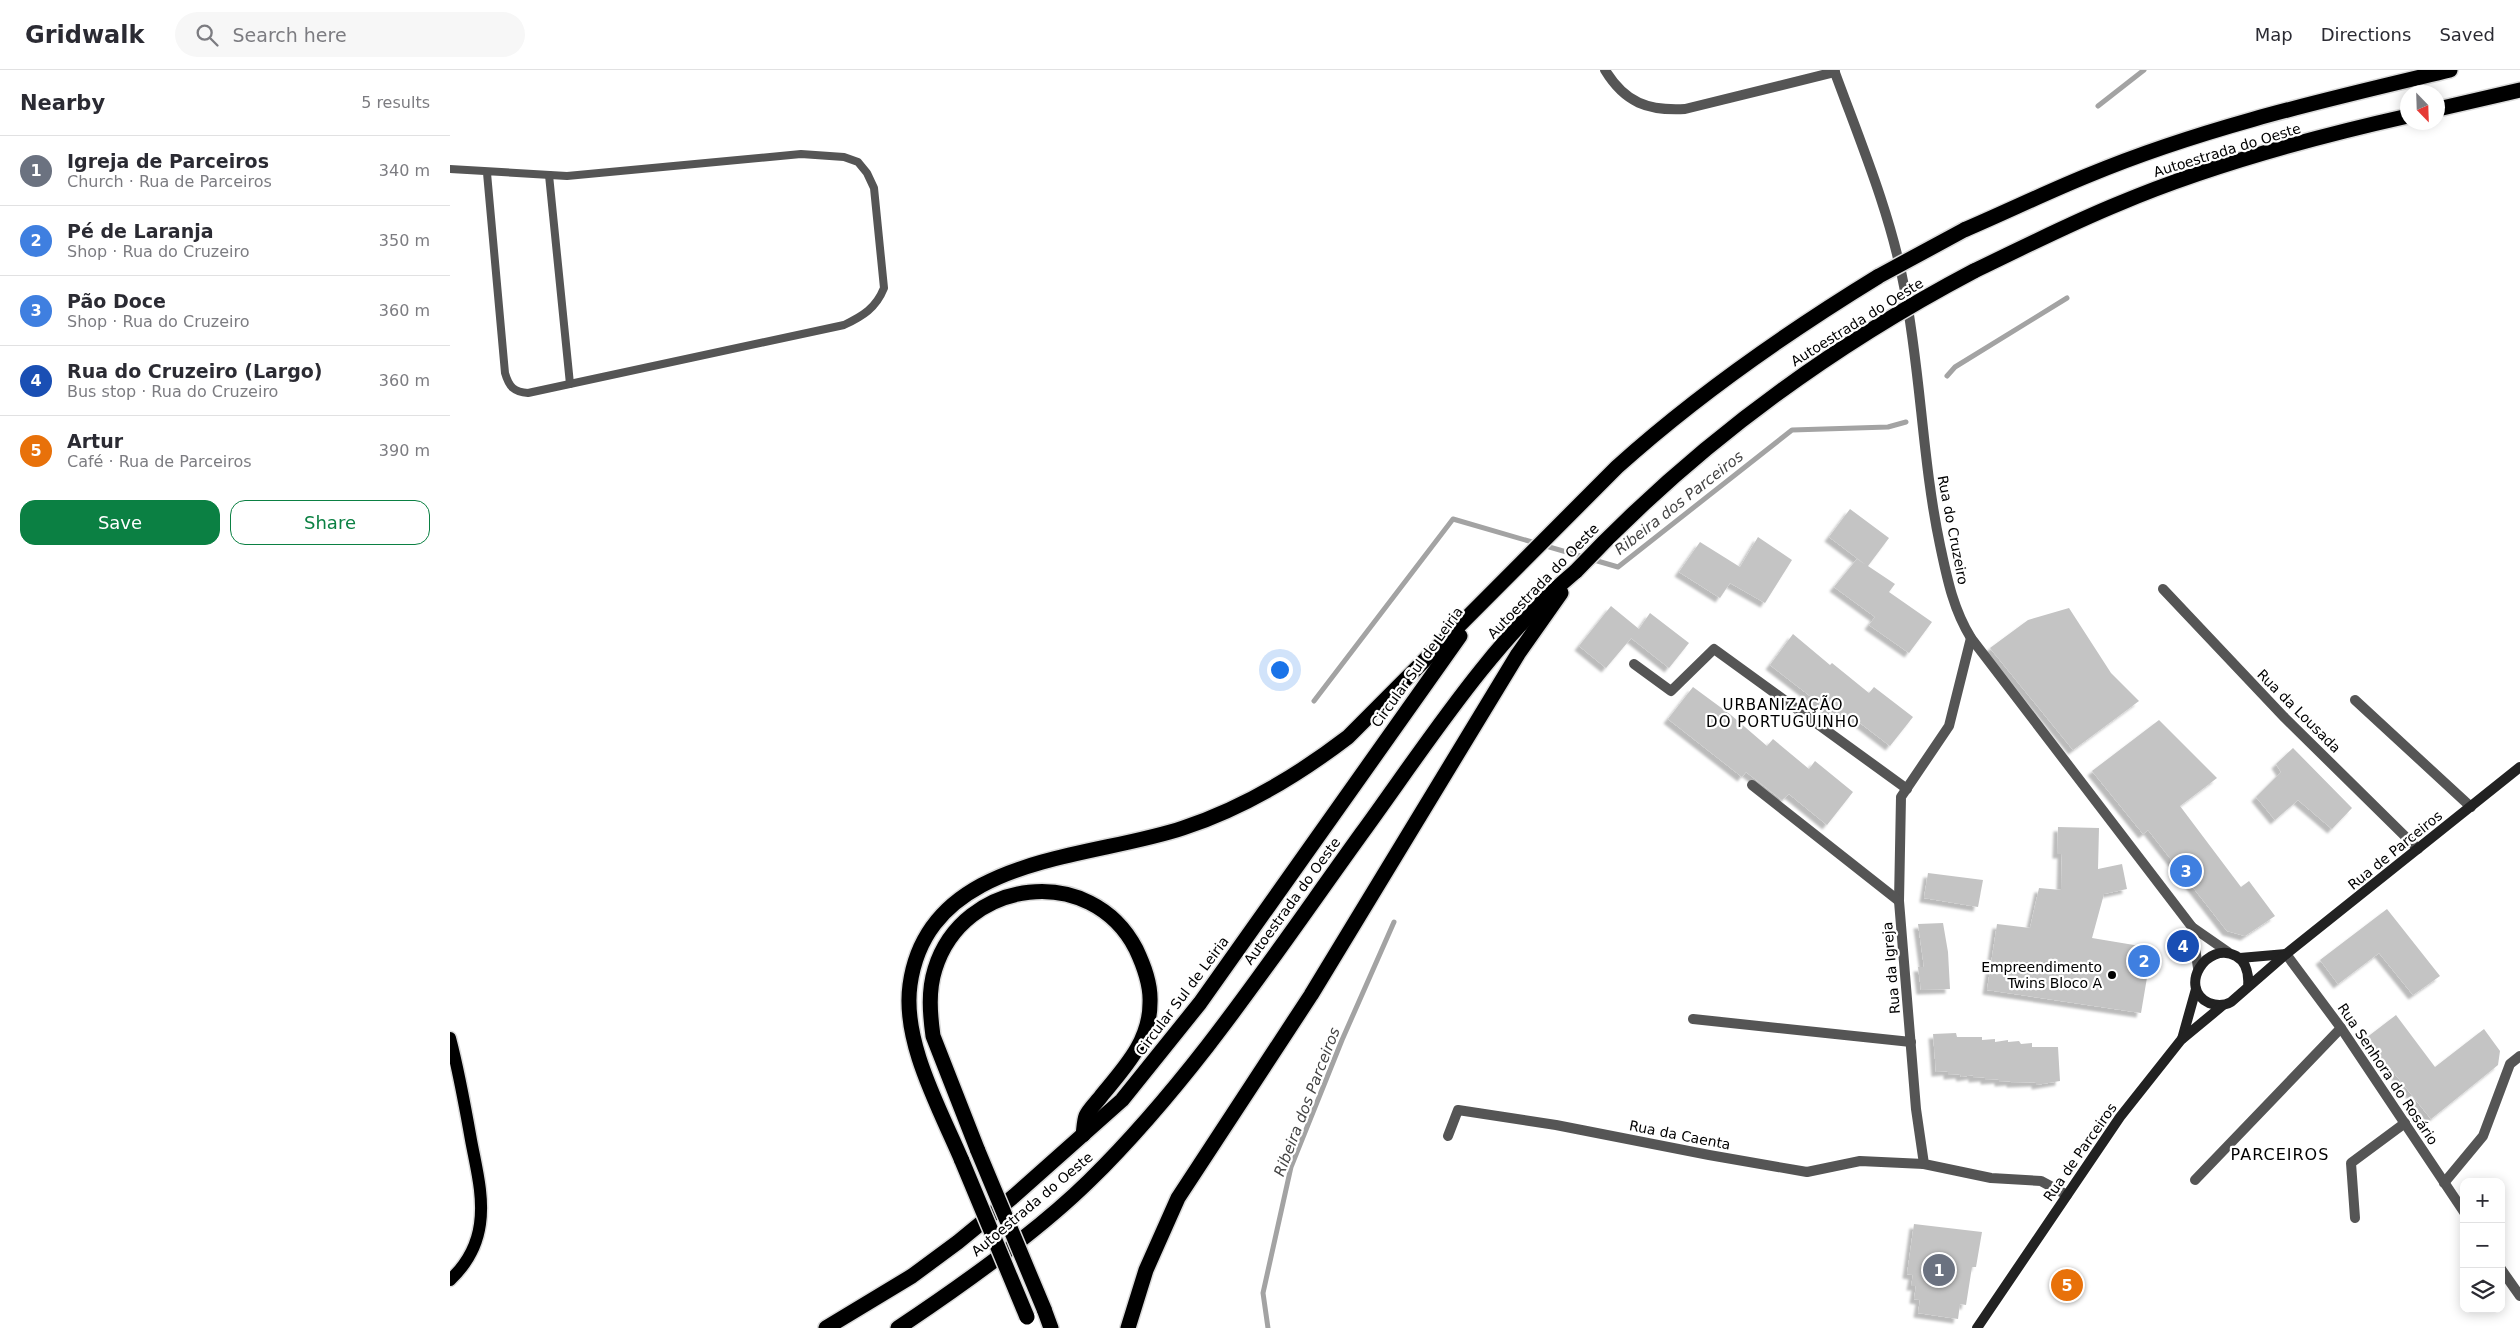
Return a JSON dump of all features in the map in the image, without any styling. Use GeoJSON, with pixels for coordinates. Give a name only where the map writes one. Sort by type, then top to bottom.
{"type":"FeatureCollection","features":[{"type":"Feature","properties":{"kind":"highway","name":"Autoestrada do Oeste"},"geometry":{"type":"LineString","coordinates":[[1483,604],[1618,468],[1661,428],[1751,358],[1879,276],[1964,230],[2090,174],[2170,146],[2276,114],[2450,70]]}},
{"type":"Feature","properties":{"kind":"highway"},"geometry":{"type":"LineString","coordinates":[[2445,107],[2520,90]]}},
{"type":"Feature","properties":{"kind":"highway","name":"Autoestrada do Oeste"},"geometry":{"type":"LineString","coordinates":[[898,1328],[980,1270],[1046,1218],[1088,1182],[1150,1115],[1238,1004],[1424,748],[1514,632],[1615,530],[1673,477],[1781,390],[1888,318],[1974,270],[2118,204],[2182,179],[2287,147],[2400,118]]}},
{"type":"Feature","properties":{"kind":"highway"},"geometry":{"type":"LineString","coordinates":[[1128,1328],[1146,1270],[1178,1198],[1311,995],[1526,643],[1576,571]]}},
{"type":"Feature","properties":{"kind":"highway"},"geometry":{"type":"LineString","coordinates":[[1029,1322],[917,1050],[910,1013],[910,985],[923,945],[932,929],[954,903],[982,884],[1016,870],[1135,843],[1182,829],[1248,802],[1275,787],[1348,737],[1483,604]]}},
{"type":"Feature","properties":{"kind":"highway","name":"Circular Sul de Leiria"},"geometry":{"type":"LineString","coordinates":[[826,1328],[912,1276],[958,1242],[1122,1100],[1200,1003],[1391,731],[1483,604]]}},
{"type":"Feature","properties":{"kind":"highway"},"geometry":{"type":"LineString","coordinates":[[1051,1328],[933,1036],[930,1016],[931,981],[942,952],[963,924],[996,901],[1012,895],[1038,891],[1065,892],[1108,913],[1123,928],[1143,963],[1148,980],[1149,1024],[1140,1045],[1086,1115],[1083,1135]]}},
{"type":"Feature","properties":{"kind":"main road","name":"Rua de Parceiros"},"geometry":{"type":"LineString","coordinates":[[2248,987],[2286,954],[2520,768]]}},
{"type":"Feature","properties":{"kind":"main road"},"geometry":{"type":"LineString","coordinates":[[2181,1040],[2196,989],[2198,968],[2212,955],[2228,952],[2240,958],[2286,954]]}},
{"type":"Feature","properties":{"kind":"main road"},"geometry":{"type":"LineString","coordinates":[[2196,989],[2206,1001],[2222,1006],[2231,1002],[2248,987],[2248,974],[2240,958]]}},
{"type":"Feature","properties":{"kind":"main road","name":"Rua de Parceiros"},"geometry":{"type":"LineString","coordinates":[[1977,1328],[2120,1117],[2181,1040],[2222,1006]]}},
{"type":"Feature","properties":{"kind":"main road"},"geometry":{"type":"LineString","coordinates":[[450,1038],[480,1186],[480,1223],[474,1246],[466,1262],[450,1280]]}},
{"type":"Feature","properties":{"kind":"street"},"geometry":{"type":"LineString","coordinates":[[1605,70],[1615,87],[1632,100],[1647,107],[1666,110],[1685,108],[1835,71]]}},
{"type":"Feature","properties":{"kind":"street","name":"Rua do Cruzeiro"},"geometry":{"type":"LineString","coordinates":[[1835,71],[1884,209],[1896,253],[1910,326],[1933,512],[1948,585],[1958,614],[1971,638],[2192,928],[2228,952]]}},
{"type":"Feature","properties":{"kind":"street","name":"Rua da Lousada"},"geometry":{"type":"LineString","coordinates":[[2163,589],[2286,718],[2418,849]]}},
{"type":"Feature","properties":{"kind":"street","name":"Rua da Igreja"},"geometry":{"type":"LineString","coordinates":[[1924,1164],[1916,1108],[1899,901],[1901,797],[1949,726],[1971,638]]}},
{"type":"Feature","properties":{"kind":"street"},"geometry":{"type":"LineString","coordinates":[[1634,664],[1671,691],[1714,649],[1907,789]]}},
{"type":"Feature","properties":{"kind":"street"},"geometry":{"type":"LineString","coordinates":[[2354,700],[2471,807]]}},
{"type":"Feature","properties":{"kind":"street"},"geometry":{"type":"LineString","coordinates":[[1752,785],[1899,901]]}},
{"type":"Feature","properties":{"kind":"street","name":"Rua do Cruzeiro"},"geometry":{"type":"LineString","coordinates":[[2192,928],[2198,968]]}},
{"type":"Feature","properties":{"kind":"street","name":"Rua Senhora do Rosário"},"geometry":{"type":"LineString","coordinates":[[2286,954],[2341,1028],[2460,1206]]}},
{"type":"Feature","properties":{"kind":"street"},"geometry":{"type":"LineString","coordinates":[[1693,1019],[1911,1042]]}},
{"type":"Feature","properties":{"kind":"street"},"geometry":{"type":"LineString","coordinates":[[2195,1180],[2341,1028]]}},
{"type":"Feature","properties":{"kind":"street"},"geometry":{"type":"LineString","coordinates":[[2444,1183],[2483,1136],[2510,1064],[2520,1056]]}},
{"type":"Feature","properties":{"kind":"street","name":"Rua da Caenta"},"geometry":{"type":"LineString","coordinates":[[1448,1136],[1458,1110],[1556,1125],[1709,1156],[1807,1172],[1860,1161],[1924,1164]]}},
{"type":"Feature","properties":{"kind":"street"},"geometry":{"type":"LineString","coordinates":[[2355,1218],[2351,1163],[2405,1123]]}},
{"type":"Feature","properties":{"kind":"street"},"geometry":{"type":"LineString","coordinates":[[1924,1164],[1991,1178],[2041,1181],[2067,1195]]}},
{"type":"Feature","properties":{"kind":"street"},"geometry":{"type":"LineString","coordinates":[[2505,1275],[2520,1296]]}},
{"type":"Feature","properties":{"kind":"lane"},"geometry":{"type":"LineString","coordinates":[[450,169],[487,173],[576,176],[801,154],[844,157],[858,162],[867,173],[874,188],[884,288],[879,302],[864,315],[844,325],[816,333],[528,393],[517,392],[508,384],[505,373],[487,173]]}},
{"type":"Feature","properties":{"kind":"lane"},"geometry":{"type":"LineString","coordinates":[[548,175],[570,384]]}},
{"type":"Feature","properties":{"kind":"building"},"geometry":{"type":"Polygon","coordinates":[[[1850,509],[1889,538],[1868,566],[1895,584],[1889,592],[1932,622],[1909,653],[1869,625],[1875,617],[1834,587],[1857,559],[1866,565],[1829,537],[1850,509]]]}},
{"type":"Feature","properties":{"kind":"building"},"geometry":{"type":"Polygon","coordinates":[[[1758,537],[1792,560],[1765,603],[1730,583],[1720,598],[1679,572],[1700,542],[1740,567],[1758,537]]]}},
{"type":"Feature","properties":{"kind":"building"},"geometry":{"type":"Polygon","coordinates":[[[1611,606],[1639,629],[1650,613],[1689,643],[1669,668],[1631,638],[1606,668],[1579,646],[1611,606]]]}},
{"type":"Feature","properties":{"kind":"building"},"geometry":{"type":"Polygon","coordinates":[[[2069,608],[2111,673],[2139,701],[2073,750],[1990,648],[2028,620],[2069,608]]]}},
{"type":"Feature","properties":{"kind":"building"},"geometry":{"type":"Polygon","coordinates":[[[1793,634],[1830,665],[1832,663],[1869,693],[1874,687],[1913,717],[1890,746],[1851,716],[1846,724],[1770,665],[1793,634]]]}},
{"type":"Feature","properties":{"kind":"building"},"geometry":{"type":"Polygon","coordinates":[[[1693,687],[1731,715],[1767,746],[1773,739],[1809,769],[1815,761],[1853,792],[1827,825],[1789,794],[1782,800],[1746,772],[1742,777],[1668,719],[1693,687]]]}},
{"type":"Feature","properties":{"kind":"building"},"geometry":{"type":"Polygon","coordinates":[[[2159,720],[2217,778],[2180,806],[2241,887],[2249,881],[2275,916],[2245,936],[2227,931],[2148,830],[2143,834],[2092,771],[2159,720]]]}},
{"type":"Feature","properties":{"kind":"building"},"geometry":{"type":"Polygon","coordinates":[[[2293,748],[2352,808],[2332,829],[2298,800],[2275,820],[2256,797],[2281,772],[2276,764],[2293,748]]]}},
{"type":"Feature","properties":{"kind":"building"},"geometry":{"type":"Polygon","coordinates":[[[2058,827],[2099,828],[2098,869],[2122,864],[2127,889],[2104,894],[2092,938],[2152,948],[2141,1013],[1987,990],[1997,924],[2030,928],[2039,888],[2061,890],[2062,854],[2057,854],[2058,827]]]}},
{"type":"Feature","properties":{"kind":"building"},"geometry":{"type":"Polygon","coordinates":[[[1928,873],[1983,880],[1978,907],[1924,898],[1928,873]]]}},
{"type":"Feature","properties":{"kind":"building"},"geometry":{"type":"Polygon","coordinates":[[[2387,909],[2440,976],[2413,995],[2379,953],[2338,984],[2320,960],[2387,909]]]}},
{"type":"Feature","properties":{"kind":"building"},"geometry":{"type":"Polygon","coordinates":[[[1943,923],[1948,952],[1950,989],[1921,990],[1918,967],[1924,967],[1918,924],[1943,923]]]}},
{"type":"Feature","properties":{"kind":"building"},"geometry":{"type":"Polygon","coordinates":[[[2396,1015],[2435,1067],[2484,1029],[2500,1051],[2498,1065],[2431,1119],[2366,1038],[2396,1015]]]}},
{"type":"Feature","properties":{"kind":"building"},"geometry":{"type":"Polygon","coordinates":[[[1956,1033],[1957,1037],[1982,1037],[1982,1040],[1995,1039],[1995,1042],[2019,1041],[2021,1044],[2032,1043],[2032,1047],[2058,1047],[2060,1081],[2036,1085],[2036,1082],[1999,1082],[1999,1079],[1985,1080],[1985,1077],[1973,1078],[1973,1075],[1961,1077],[1960,1074],[1948,1075],[1948,1071],[1936,1072],[1933,1034],[1956,1033]]]}},
{"type":"Feature","properties":{"kind":"building"},"geometry":{"type":"Polygon","coordinates":[[[1914,1224],[1982,1232],[1976,1267],[1972,1267],[1966,1305],[1960,1304],[1958,1319],[1918,1313],[1920,1300],[1914,1299],[1916,1286],[1911,1286],[1913,1275],[1907,1274],[1914,1224]]]}},
{"type":"Feature","properties":{"kind":"waterway","name":"Ribeira dos Parceiros"},"geometry":{"type":"LineString","coordinates":[[2098,106],[2144,70]]}},
{"type":"Feature","properties":{"kind":"waterway","name":"Ribeira dos Parceiros"},"geometry":{"type":"LineString","coordinates":[[1947,376],[1955,367],[2067,298]]}},
{"type":"Feature","properties":{"kind":"waterway","name":"Ribeira dos Parceiros"},"geometry":{"type":"LineString","coordinates":[[1314,701],[1453,519],[1618,567],[1792,430],[1888,427],[1906,422]]}},
{"type":"Feature","properties":{"kind":"waterway","name":"Ribeira dos Parceiros"},"geometry":{"type":"LineString","coordinates":[[1268,1328],[1263,1293],[1291,1167],[1342,1040],[1394,922]]}},
{"type":"Feature","properties":{"kind":"place","name":"Pão Doce"},"geometry":{"type":"Point","coordinates":[2186,871]}},
{"type":"Feature","properties":{"kind":"place","name":"Rua do Cruzeiro (Largo)"},"geometry":{"type":"Point","coordinates":[2183,946]}},
{"type":"Feature","properties":{"kind":"place","name":"Pé de Laranja"},"geometry":{"type":"Point","coordinates":[2144,961]}},
{"type":"Feature","properties":{"kind":"place","name":"Empreendimento Twins Bloco A"},"geometry":{"type":"Point","coordinates":[2112,975]}},
{"type":"Feature","properties":{"kind":"place","name":"Igreja de Parceiros"},"geometry":{"type":"Point","coordinates":[1939,1270]}},
{"type":"Feature","properties":{"kind":"place","name":"Artur"},"geometry":{"type":"Point","coordinates":[2067,1285]}},
{"type":"Feature","properties":{"kind":"district","name":"URBANIZAÇÃO DO PORTUGUINHO"},"geometry":{"type":"Point","coordinates":[1783,714]}},
{"type":"Feature","properties":{"kind":"district","name":"PARCEIROS"},"geometry":{"type":"Point","coordinates":[2280,1154]}}]}
